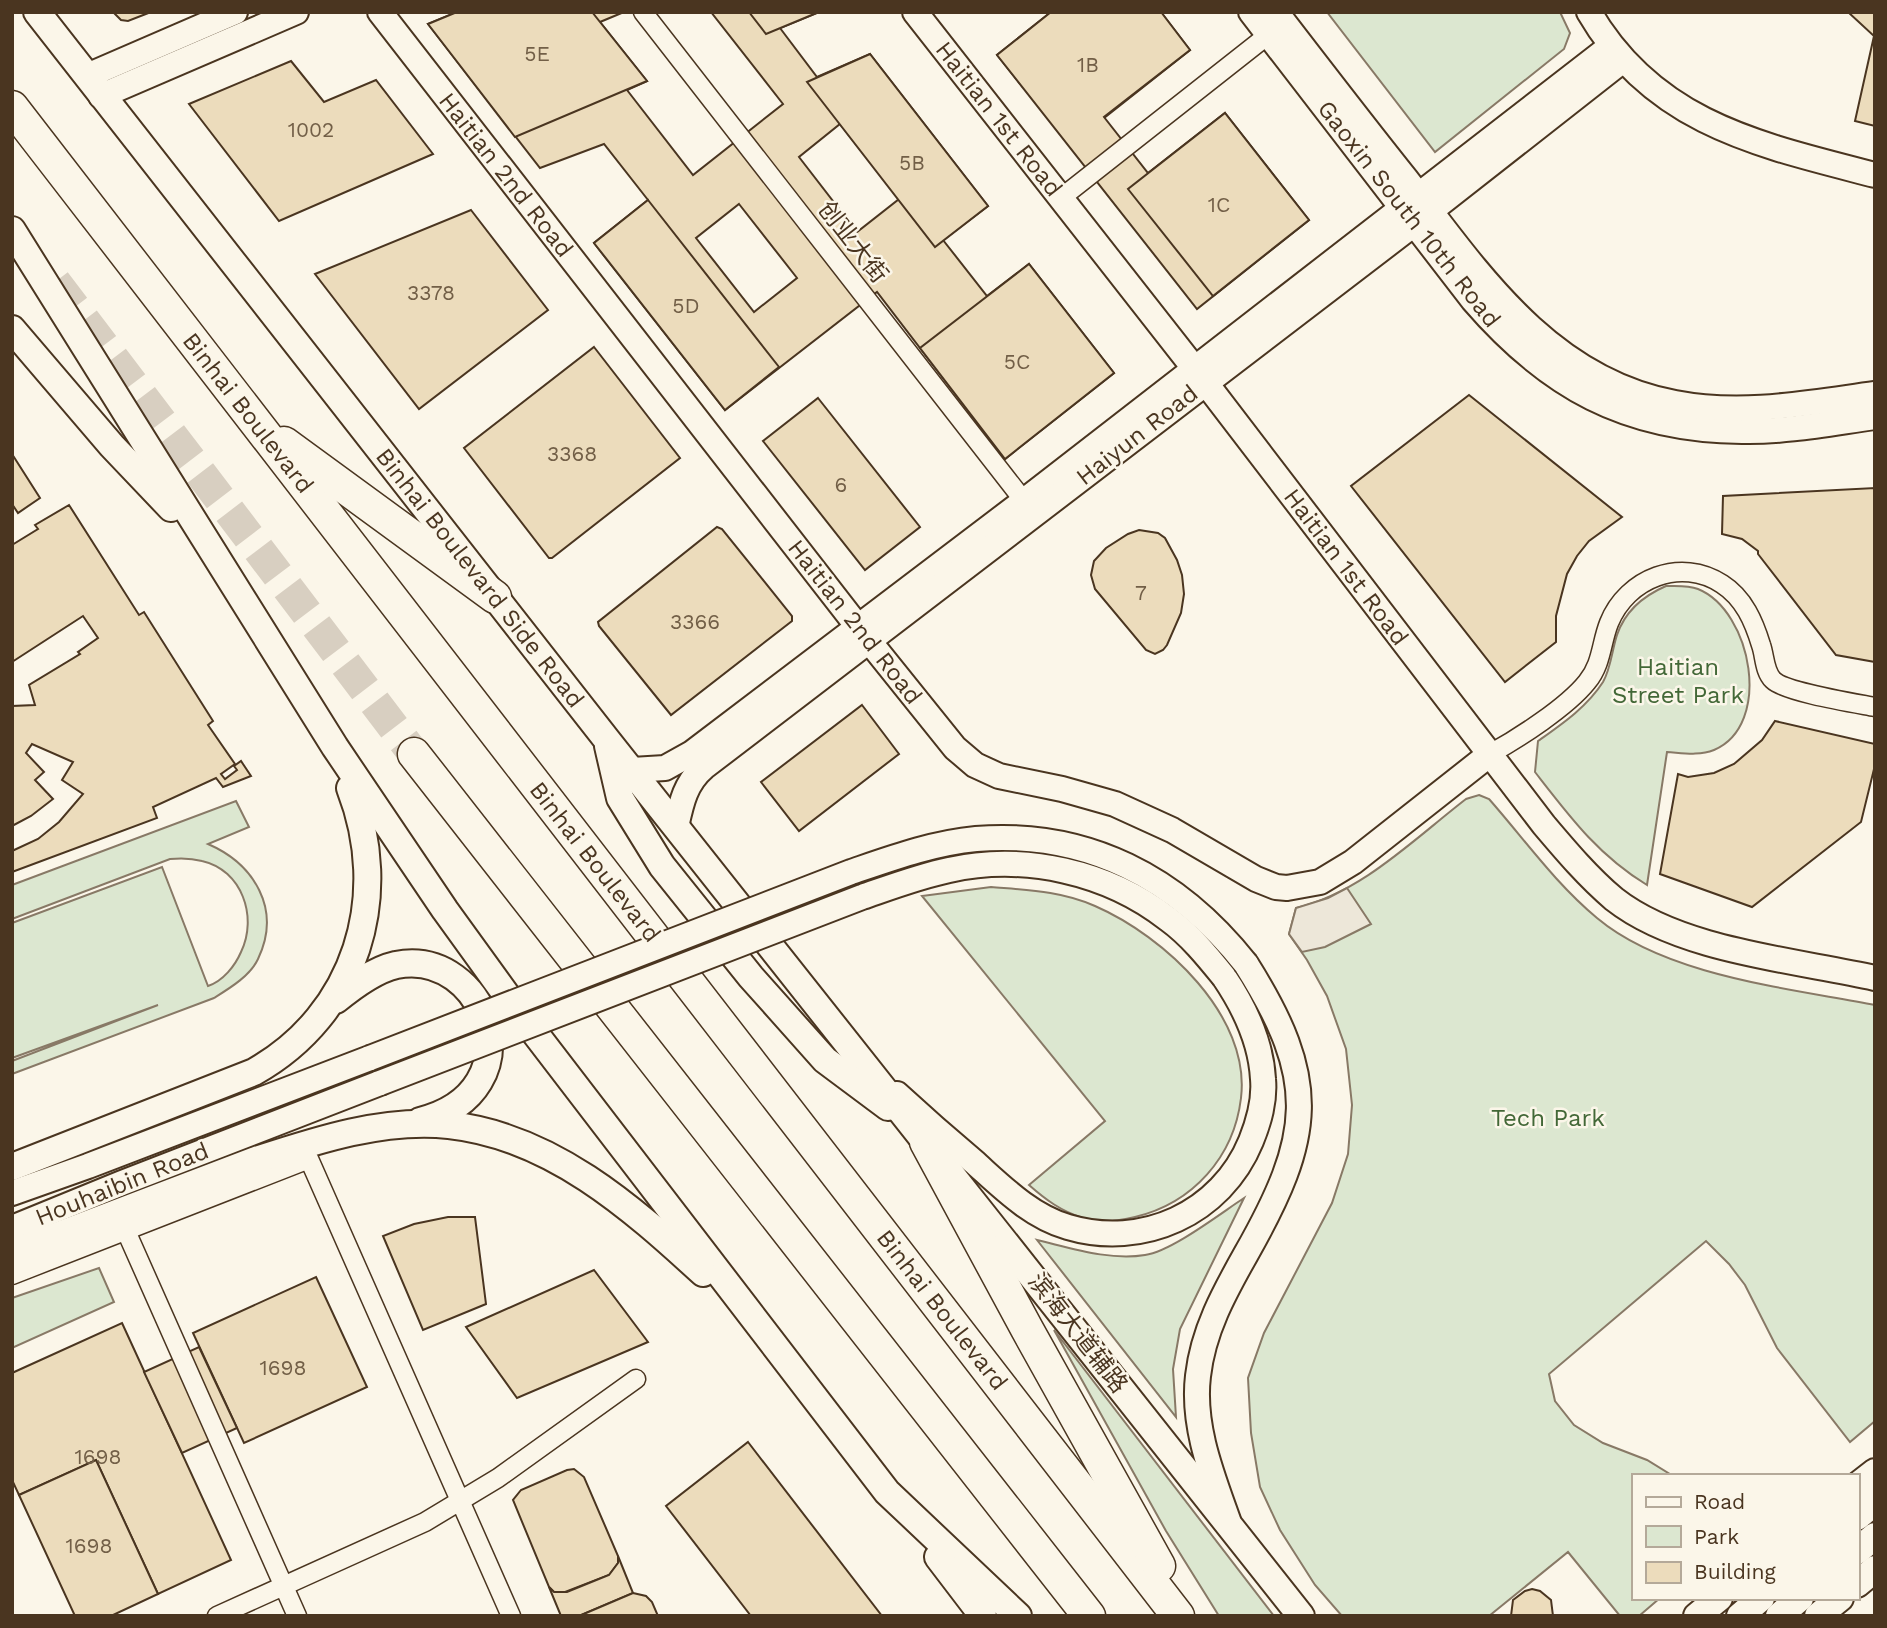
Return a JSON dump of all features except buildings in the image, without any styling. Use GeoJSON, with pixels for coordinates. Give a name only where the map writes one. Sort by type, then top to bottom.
{"type":"FeatureCollection","features":[{"type":"Feature","properties":{"kind":"highway","name":"Binhai Boulevard"},"geometry":{"type":"LineString","coordinates":[[12,107],[1178,1616]]}},
{"type":"Feature","properties":{"kind":"highway"},"geometry":{"type":"LineString","coordinates":[[255,421],[495,597]]}},
{"type":"Feature","properties":{"kind":"highway"},"geometry":{"type":"LineString","coordinates":[[414,754],[1088,1616]]}},
{"type":"Feature","properties":{"kind":"highway"},"geometry":{"type":"LineString","coordinates":[[920,1135],[1188,1616]]}},
{"type":"Feature","properties":{"kind":"main road","name":"Binhai Boulevard Side Road"},"geometry":{"type":"LineString","coordinates":[[37,12],[920,1135]]}},
{"type":"Feature","properties":{"kind":"main road"},"geometry":{"type":"LineString","coordinates":[[12,230],[335,747],[445,910],[510,1000],[983,1616]]}},
{"type":"Feature","properties":{"kind":"main road"},"geometry":{"type":"LineString","coordinates":[[12,328],[112,446],[209,548]]}},
{"type":"Feature","properties":{"kind":"main road"},"geometry":{"type":"LineString","coordinates":[[607,740],[620,798],[670,876],[751,977],[825,1060],[920,1135]]}},
{"type":"Feature","properties":{"kind":"main road"},"geometry":{"type":"LineString","coordinates":[[12,1167],[254,1072],[285,1053],[324,1011],[353,958],[363,923],[369,882],[365,831],[335,747]]}},
{"type":"Feature","properties":{"kind":"main road"},"geometry":{"type":"LineString","coordinates":[[12,1253],[256,1160],[325,1139],[401,1125],[445,1113],[480,1083],[489,1059],[487,1026],[470,992],[444,970],[413,964],[397,965],[370,976],[324,1011]]}},
{"type":"Feature","properties":{"kind":"main road"},"geometry":{"type":"LineString","coordinates":[[401,1125],[449,1125],[490,1133],[533,1148],[578,1171],[621,1200],[657,1230],[761,1328]]}},
{"type":"Feature","properties":{"kind":"main road","name":"滨海大道辅路"},"geometry":{"type":"LineString","coordinates":[[920,1135],[1230,1524]]}},
{"type":"Feature","properties":{"kind":"main road"},"geometry":{"type":"LineString","coordinates":[[1859,1484],[1875,1472]]}},
{"type":"Feature","properties":{"kind":"main road"},"geometry":{"type":"LineString","coordinates":[[887,1492],[1018,1616]]}},
{"type":"Feature","properties":{"kind":"main road"},"geometry":{"type":"LineString","coordinates":[[1859,1515],[1875,1502]]}},
{"type":"Feature","properties":{"kind":"main road"},"geometry":{"type":"LineString","coordinates":[[1230,1524],[1301,1616]]}},
{"type":"Feature","properties":{"kind":"main road"},"geometry":{"type":"LineString","coordinates":[[1859,1548],[1875,1536]]}},
{"type":"Feature","properties":{"kind":"main road"},"geometry":{"type":"LineString","coordinates":[[1859,1582],[1875,1569]]}},
{"type":"Feature","properties":{"kind":"main road"},"geometry":{"type":"LineString","coordinates":[[1697,1616],[1717,1600]]}},
{"type":"Feature","properties":{"kind":"main road"},"geometry":{"type":"LineString","coordinates":[[1740,1616],[1759,1600]]}},
{"type":"Feature","properties":{"kind":"main road"},"geometry":{"type":"LineString","coordinates":[[1818,1616],[1838,1600]]}},
{"type":"Feature","properties":{"kind":"street"},"geometry":{"type":"LineString","coordinates":[[94,86],[235,12]]}},
{"type":"Feature","properties":{"kind":"street"},"geometry":{"type":"LineString","coordinates":[[94,86],[296,12]]}},
{"type":"Feature","properties":{"kind":"street","name":"Haitian 2nd Road"},"geometry":{"type":"LineString","coordinates":[[380,12],[864,634],[955,748],[975,765],[999,776],[1062,789],[1115,804],[1172,830],[1256,879],[1276,887],[1308,886],[1341,870],[1490,754]]}},
{"type":"Feature","properties":{"kind":"street","name":"创业大街"},"geometry":{"type":"LineString","coordinates":[[643,12],[1024,501]]}},
{"type":"Feature","properties":{"kind":"street","name":"Haitian 1st Road"},"geometry":{"type":"LineString","coordinates":[[915,12],[1200,375],[1576,862],[1616,900],[1640,916],[1698,940],[1873,972]]}},
{"type":"Feature","properties":{"kind":"street","name":"Gaoxin South 10th Road"},"geometry":{"type":"LineString","coordinates":[[1251,12],[1272,23],[1416,210],[1487,317],[1519,347],[1560,379],[1626,414],[1661,423],[1743,431],[1875,417]]}},
{"type":"Feature","properties":{"kind":"street"},"geometry":{"type":"LineString","coordinates":[[1589,12],[1617,53],[1667,98],[1713,126],[1764,146],[1875,175]]}},
{"type":"Feature","properties":{"kind":"street"},"geometry":{"type":"LineString","coordinates":[[1060,198],[1272,23]]}},
{"type":"Feature","properties":{"kind":"street","name":"Haiyun Road"},"geometry":{"type":"LineString","coordinates":[[632,770],[665,768],[692,753],[864,634],[1617,53]]}},
{"type":"Feature","properties":{"kind":"street","name":"Gaoxin South 10th Road"},"geometry":{"type":"LineString","coordinates":[[1416,210],[1541,338],[1574,362],[1636,392],[1672,403],[1744,410],[1875,394]]}},
{"type":"Feature","properties":{"kind":"street","name":"Haiyun Road"},"geometry":{"type":"LineString","coordinates":[[676,827],[686,790],[696,774],[1024,501],[1200,375]]}},
{"type":"Feature","properties":{"kind":"street"},"geometry":{"type":"LineString","coordinates":[[1490,754],[1518,738],[1583,687],[1596,668],[1609,621],[1622,599],[1643,582],[1668,573],[1709,577],[1735,594],[1752,619],[1762,646],[1765,664],[1773,680],[1792,689],[1875,707]]}},
{"type":"Feature","properties":{"kind":"street","name":"Houhaibin Road"},"geometry":{"type":"LineString","coordinates":[[12,1193],[220,1116],[851,872],[913,851],[975,839],[1007,838],[1094,851],[1154,879],[1179,896],[1228,941],[1246,964],[1282,1027],[1298,1084],[1297,1138],[1284,1180],[1273,1206],[1217,1309],[1201,1358],[1197,1397],[1199,1420],[1214,1480],[1230,1524]]}},
{"type":"Feature","properties":{"kind":"street","name":"Houhaibin Road"},"geometry":{"type":"LineString","coordinates":[[12,1228],[231,1140],[862,897],[919,878],[975,866],[1017,865],[1062,869],[1116,888],[1143,901],[1168,918],[1190,937],[1224,976],[1240,1001],[1261,1057],[1262,1104],[1257,1126],[1238,1167],[1211,1198],[1194,1212],[1155,1228],[1111,1234],[1089,1232],[1046,1218],[1009,1193],[871,1071]]}},
{"type":"Feature","properties":{"kind":"street"},"geometry":{"type":"LineString","coordinates":[[12,1275],[309,1159],[511,1616]]}},
{"type":"Feature","properties":{"kind":"street"},"geometry":{"type":"LineString","coordinates":[[126,1231],[297,1616]]}},
{"type":"Feature","properties":{"kind":"street"},"geometry":{"type":"LineString","coordinates":[[217,1616],[414,1527],[460,1502],[553,1440],[636,1379]]}},
{"type":"Feature","properties":{"kind":"green space"},"geometry":{"type":"Polygon","coordinates":[[[1327,12],[1560,12],[1570,33],[1564,49],[1435,152],[1327,12]]]}},
{"type":"Feature","properties":{"kind":"green space","name":"Haitian Street Park"},"geometry":{"type":"Polygon","coordinates":[[[1666,586],[1698,589],[1717,601],[1732,620],[1742,643],[1748,668],[1749,694],[1744,717],[1732,737],[1714,750],[1697,754],[1667,752],[1647,885],[1599,848],[1535,772],[1538,741],[1574,714],[1597,691],[1606,677],[1620,626],[1642,600],[1666,586]]]}},
{"type":"Feature","properties":{"kind":"green space","name":"Tech Park"},"geometry":{"type":"Polygon","coordinates":[[[1479,795],[1489,799],[1582,905],[1625,938],[1657,954],[1729,977],[1875,1005],[1875,1421],[1850,1442],[1777,1348],[1745,1285],[1706,1241],[1549,1374],[1555,1401],[1574,1425],[1603,1443],[1647,1460],[1670,1474],[1632,1474],[1632,1600],[1658,1600],[1639,1616],[1620,1616],[1568,1552],[1489,1616],[1342,1616],[1315,1585],[1280,1530],[1260,1487],[1251,1433],[1248,1378],[1264,1333],[1332,1203],[1348,1154],[1352,1105],[1346,1049],[1327,996],[1289,934],[1296,908],[1320,901],[1365,877],[1466,799],[1479,795]]]}},
{"type":"Feature","properties":{"kind":"green space"},"geometry":{"type":"Polygon","coordinates":[[[236,801],[249,827],[208,844],[239,863],[259,890],[265,906],[265,941],[250,971],[214,998],[12,1074],[12,1061],[158,1005],[12,1058],[12,923],[162,867],[208,986],[223,977],[235,963],[246,938],[248,924],[243,897],[227,874],[216,866],[194,859],[170,859],[12,919],[12,885],[236,801]]]}},
{"type":"Feature","properties":{"kind":"green space"},"geometry":{"type":"Polygon","coordinates":[[[991,887],[1070,897],[1121,920],[1174,958],[1198,982],[1217,1009],[1232,1038],[1240,1067],[1241,1098],[1237,1119],[1220,1158],[1192,1189],[1175,1201],[1135,1217],[1096,1221],[1061,1208],[1029,1185],[1105,1121],[922,896],[991,887]]]}},
{"type":"Feature","properties":{"kind":"green space"},"geometry":{"type":"Polygon","coordinates":[[[1244,1198],[1180,1329],[1173,1369],[1176,1417],[1037,1240],[1104,1255],[1145,1255],[1169,1247],[1244,1198]]]}},
{"type":"Feature","properties":{"kind":"green space"},"geometry":{"type":"Polygon","coordinates":[[[99,1268],[114,1302],[12,1348],[12,1298],[99,1268]]]}},
{"type":"Feature","properties":{"kind":"green space"},"geometry":{"type":"Polygon","coordinates":[[[1054,1330],[1274,1616],[1219,1616],[1166,1531],[1054,1330]]]}},
{"type":"Feature","properties":{"kind":"shaded area"},"geometry":{"type":"Polygon","coordinates":[[[1347,888],[1371,924],[1325,947],[1302,952],[1289,934],[1296,908],[1328,898],[1347,888]]]}},
{"type":"Feature","properties":{"kind":"tunnel"},"geometry":{"type":"LineString","coordinates":[[55,282],[414,754]]}}]}
